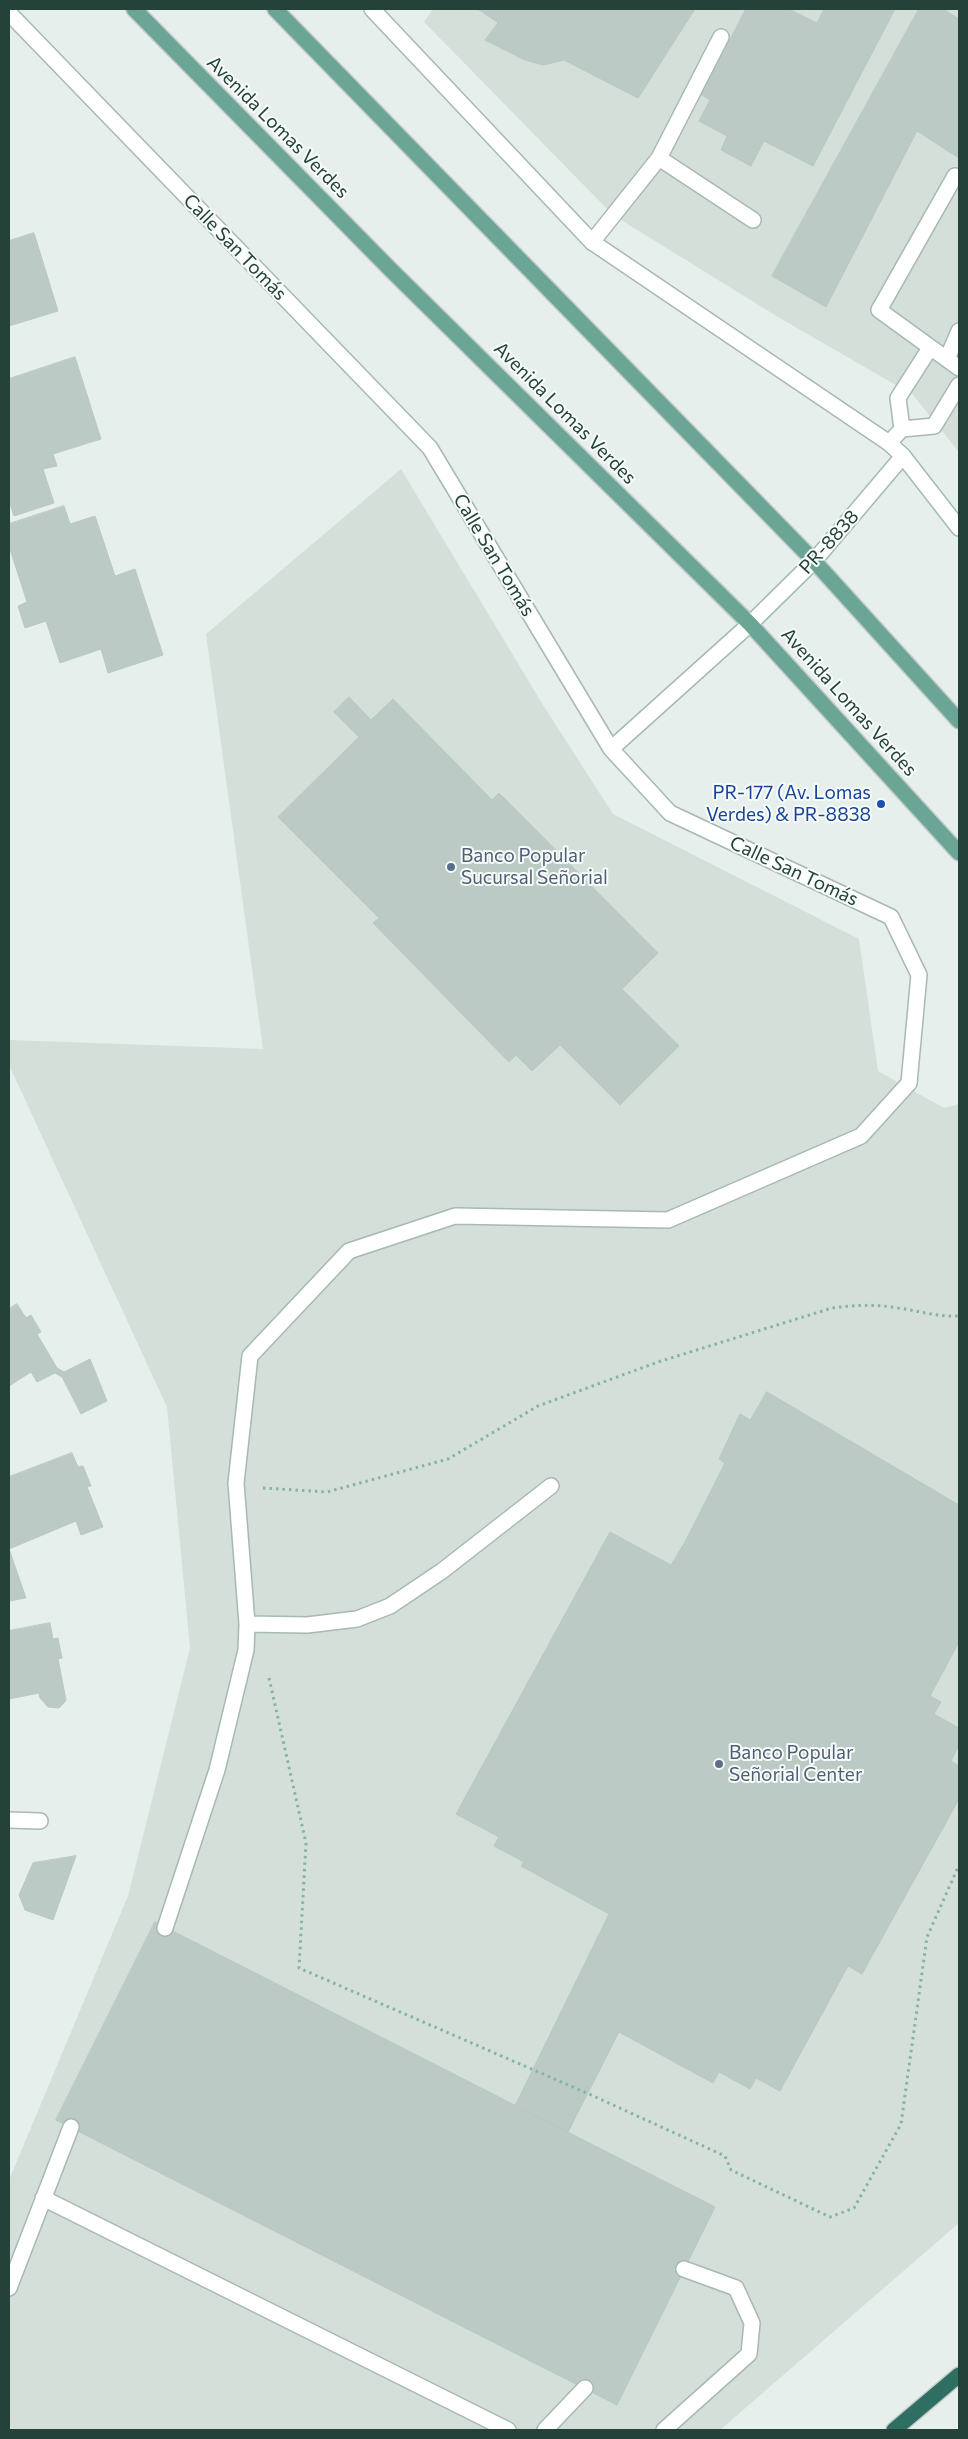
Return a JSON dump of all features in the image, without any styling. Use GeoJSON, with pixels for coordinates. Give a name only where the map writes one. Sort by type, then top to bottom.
{"type":"FeatureCollection","features":[{"type":"Feature","properties":{"kind":"highway"},"geometry":{"type":"LineString","coordinates":[[894,2430],[959,2375]]}},
{"type":"Feature","properties":{"kind":"main road","name":"Avenida Lomas Verdes"},"geometry":{"type":"LineString","coordinates":[[134,9],[390,269],[750,624],[959,853]]}},
{"type":"Feature","properties":{"kind":"main road"},"geometry":{"type":"LineString","coordinates":[[275,9],[814,561],[959,721]]}},
{"type":"Feature","properties":{"kind":"street"},"geometry":{"type":"LineString","coordinates":[[372,9],[592,242],[889,443],[903,456],[959,528]]}},
{"type":"Feature","properties":{"kind":"street","name":"Calle San Tomás"},"geometry":{"type":"LineString","coordinates":[[9,13],[430,448],[611,750],[670,813],[891,917],[919,975],[909,1083],[860,1136],[668,1220],[455,1216],[349,1251],[250,1356],[236,1483],[247,1624]]}},
{"type":"Feature","properties":{"kind":"street"},"geometry":{"type":"LineString","coordinates":[[592,242],[658,158],[721,36]]}},
{"type":"Feature","properties":{"kind":"street"},"geometry":{"type":"LineString","coordinates":[[658,158],[753,220]]}},
{"type":"Feature","properties":{"kind":"street"},"geometry":{"type":"LineString","coordinates":[[954,176],[879,310],[953,363],[959,332]]}},
{"type":"Feature","properties":{"kind":"street"},"geometry":{"type":"LineString","coordinates":[[902,429],[898,398],[930,348]]}},
{"type":"Feature","properties":{"kind":"street"},"geometry":{"type":"LineString","coordinates":[[889,443],[902,429],[934,426],[959,385]]}},
{"type":"Feature","properties":{"kind":"street","name":"PR-8838"},"geometry":{"type":"LineString","coordinates":[[611,750],[750,624],[814,561],[903,456]]}},
{"type":"Feature","properties":{"kind":"street"},"geometry":{"type":"LineString","coordinates":[[166,1928],[217,1770],[246,1650],[247,1624],[307,1625],[357,1619],[390,1606],[442,1571],[551,1486]]}},
{"type":"Feature","properties":{"kind":"street"},"geometry":{"type":"LineString","coordinates":[[9,1820],[40,1820]]}},
{"type":"Feature","properties":{"kind":"street"},"geometry":{"type":"LineString","coordinates":[[9,2288],[71,2128]]}},
{"type":"Feature","properties":{"kind":"street"},"geometry":{"type":"LineString","coordinates":[[43,2198],[508,2430]]}},
{"type":"Feature","properties":{"kind":"street"},"geometry":{"type":"LineString","coordinates":[[664,2430],[750,2354],[752,2323],[736,2288],[684,2269]]}},
{"type":"Feature","properties":{"kind":"street"},"geometry":{"type":"LineString","coordinates":[[545,2430],[585,2388]]}},
{"type":"Feature","properties":{"kind":"path"},"geometry":{"type":"LineString","coordinates":[[255,1487],[327,1492],[448,1459],[547,1403],[658,1362],[832,1308],[859,1304],[896,1307],[944,1317],[959,1316]]}},
{"type":"Feature","properties":{"kind":"path"},"geometry":{"type":"LineString","coordinates":[[268,1672],[306,1843],[299,1968],[589,2094],[725,2156],[732,2170],[830,2217],[854,2208],[901,2124],[927,1937],[959,1866]]}},
{"type":"Feature","properties":{"kind":"shaded area"},"geometry":{"type":"Polygon","coordinates":[[[433,9],[959,9],[959,452],[913,395],[778,317],[613,215],[424,22],[433,9]]]}},
{"type":"Feature","properties":{"kind":"shaded area"},"geometry":{"type":"Polygon","coordinates":[[[401,469],[543,705],[613,814],[859,939],[878,1071],[944,1108],[959,1104],[959,2223],[720,2430],[9,2430],[9,2180],[128,1896],[190,1648],[167,1407],[9,1065],[9,1040],[263,1049],[206,634],[401,469]]]}},
{"type":"Feature","properties":{"kind":"building"},"geometry":{"type":"Polygon","coordinates":[[[478,9],[695,9],[638,98],[564,60],[543,65],[525,60],[485,40],[498,23],[478,9]]]}},
{"type":"Feature","properties":{"kind":"building"},"geometry":{"type":"Polygon","coordinates":[[[746,9],[789,9],[817,23],[824,9],[895,9],[813,166],[764,141],[751,166],[721,150],[727,136],[699,121],[710,100],[702,95],[746,9]]]}},
{"type":"Feature","properties":{"kind":"building"},"geometry":{"type":"Polygon","coordinates":[[[919,9],[943,9],[959,19],[959,158],[917,131],[826,307],[772,276],[919,9]]]}},
{"type":"Feature","properties":{"kind":"building"},"geometry":{"type":"Polygon","coordinates":[[[34,233],[58,311],[9,326],[9,241],[34,233]]]}},
{"type":"Feature","properties":{"kind":"building"},"geometry":{"type":"Polygon","coordinates":[[[75,357],[101,439],[53,454],[57,466],[43,469],[54,503],[14,516],[9,501],[9,379],[75,357]]]}},
{"type":"Feature","properties":{"kind":"building"},"geometry":{"type":"Polygon","coordinates":[[[64,506],[70,524],[95,516],[115,576],[135,569],[163,655],[108,673],[101,649],[60,663],[46,621],[25,628],[18,606],[27,602],[9,546],[9,524],[64,506]]]}},
{"type":"Feature","properties":{"kind":"building","name":"Banco Popular Sucursal Señorial"},"geometry":{"type":"Polygon","coordinates":[[[349,697],[371,720],[393,699],[492,800],[499,793],[658,953],[622,989],[679,1046],[620,1105],[560,1045],[532,1071],[516,1055],[509,1062],[373,923],[379,918],[278,817],[359,737],[334,712],[349,697]]]}},
{"type":"Feature","properties":{"kind":"building"},"geometry":{"type":"Polygon","coordinates":[[[17,1304],[26,1318],[31,1315],[41,1332],[37,1334],[57,1368],[64,1372],[90,1359],[107,1401],[81,1414],[62,1377],[55,1373],[37,1382],[31,1372],[9,1386],[9,1309],[17,1304]]]}},
{"type":"Feature","properties":{"kind":"building","name":"Banco Popular Señorial Center"},"geometry":{"type":"Polygon","coordinates":[[[767,1392],[959,1505],[959,1642],[930,1696],[941,1702],[934,1714],[959,1728],[959,1745],[951,1761],[959,1766],[959,1799],[862,1974],[848,1966],[780,2091],[756,2078],[750,2089],[719,2072],[713,2083],[619,2032],[568,2132],[515,2106],[609,1914],[521,1866],[524,1862],[494,1846],[499,1837],[456,1814],[610,1532],[671,1565],[685,1542],[725,1463],[719,1459],[740,1414],[750,1420],[767,1392]]]}},
{"type":"Feature","properties":{"kind":"building"},"geometry":{"type":"Polygon","coordinates":[[[72,1453],[78,1467],[83,1466],[91,1486],[87,1487],[103,1527],[81,1535],[76,1521],[9,1549],[9,1477],[72,1453]]]}},
{"type":"Feature","properties":{"kind":"building"},"geometry":{"type":"Polygon","coordinates":[[[9,1549],[26,1598],[9,1601],[9,1549]]]}},
{"type":"Feature","properties":{"kind":"building"},"geometry":{"type":"Polygon","coordinates":[[[50,1623],[53,1639],[58,1638],[62,1658],[58,1659],[66,1700],[59,1708],[48,1707],[40,1698],[39,1693],[9,1699],[9,1631],[50,1623]]]}},
{"type":"Feature","properties":{"kind":"building"},"geometry":{"type":"Polygon","coordinates":[[[76,1856],[53,1920],[25,1910],[19,1895],[33,1863],[76,1856]]]}},
{"type":"Feature","properties":{"kind":"building"},"geometry":{"type":"Polygon","coordinates":[[[155,1922],[715,2207],[617,2405],[56,2120],[155,1922]]]}},
{"type":"Feature","properties":{"kind":"place","name":"PR-177 (Av. Lomas Verdes) & PR-8838"},"geometry":{"type":"Point","coordinates":[881,804]}},
{"type":"Feature","properties":{"kind":"place","name":"Banco Popular Sucursal Señorial"},"geometry":{"type":"Point","coordinates":[451,867]}},
{"type":"Feature","properties":{"kind":"place","name":"Banco Popular Señorial Center"},"geometry":{"type":"Point","coordinates":[719,1764]}}]}
